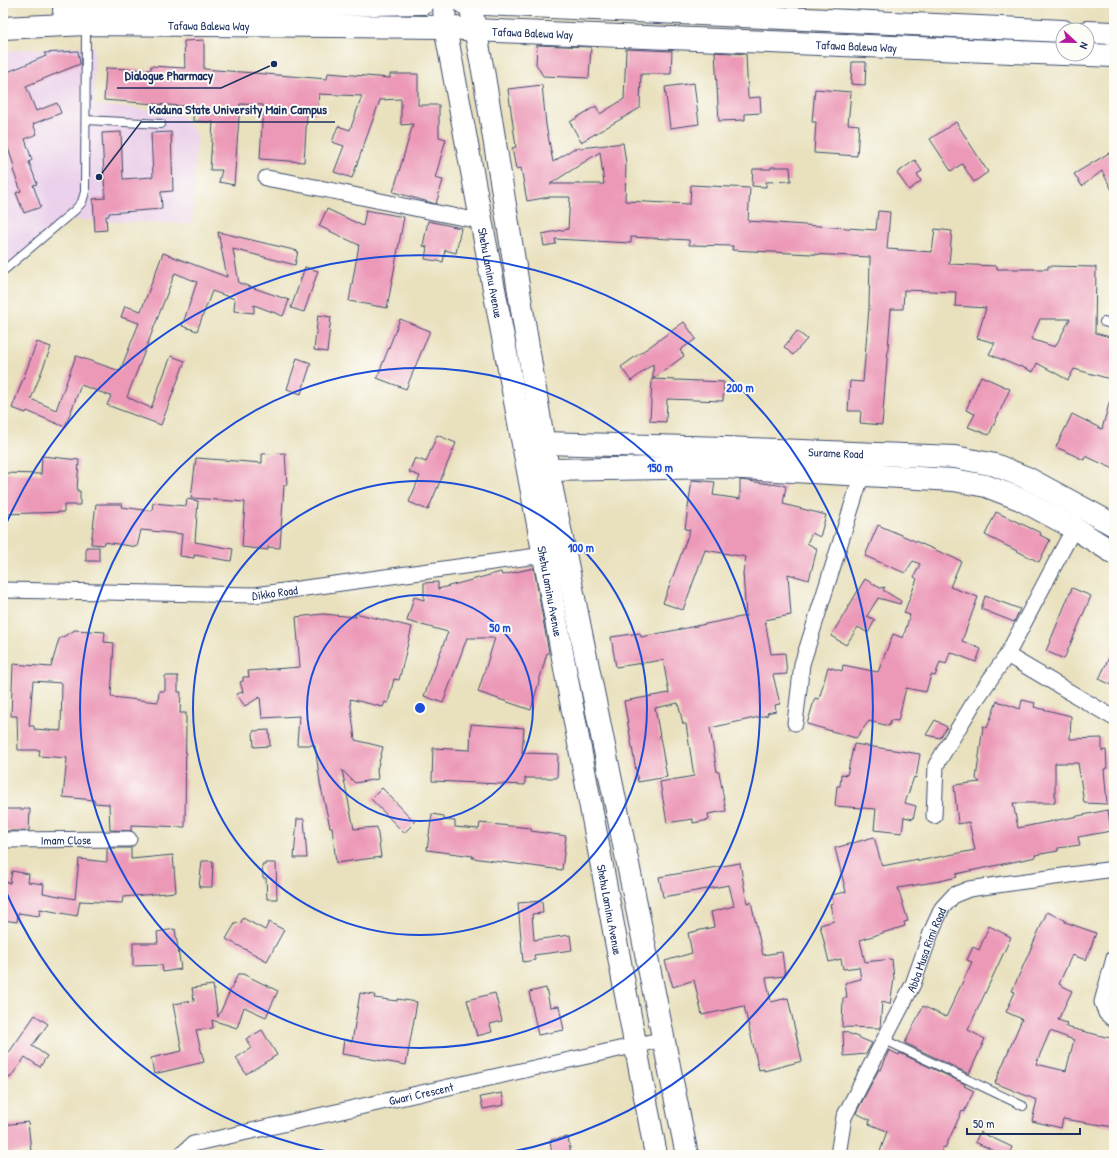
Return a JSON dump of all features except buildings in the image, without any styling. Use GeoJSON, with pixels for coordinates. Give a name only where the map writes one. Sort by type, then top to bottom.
{"type":"FeatureCollection","features":[{"type":"Feature","properties":{"kind":"street","name":"Tafawa Balewa Way"},"geometry":{"type":"LineString","coordinates":[[3,13],[89,8],[423,3]]}},
{"type":"Feature","properties":{"kind":"street","name":"Shehu Laminu Avenue"},"geometry":{"type":"LineString","coordinates":[[444,3],[445,27],[656,1155]]}},
{"type":"Feature","properties":{"kind":"street","name":"Tafawa Balewa Way"},"geometry":{"type":"LineString","coordinates":[[464,3],[1055,31]]}},
{"type":"Feature","properties":{"kind":"street","name":"Shehu Laminu Avenue"},"geometry":{"type":"LineString","coordinates":[[470,3],[484,76],[543,444],[687,1155]]}},
{"type":"Feature","properties":{"kind":"street","name":"Tafawa Balewa Way"},"geometry":{"type":"LineString","coordinates":[[3,28],[86,24],[445,27],[474,30],[1055,54]]}},
{"type":"Feature","properties":{"kind":"street"},"geometry":{"type":"LineString","coordinates":[[1095,32],[1114,33]]}},
{"type":"Feature","properties":{"kind":"street","name":"Tafawa Balewa Way"},"geometry":{"type":"LineString","coordinates":[[1095,55],[1114,56]]}},
{"type":"Feature","properties":{"kind":"street"},"geometry":{"type":"LineString","coordinates":[[266,178],[312,185],[434,213],[481,221]]}},
{"type":"Feature","properties":{"kind":"street","name":"Surame Road"},"geometry":{"type":"LineString","coordinates":[[543,444],[740,448],[956,457],[995,465],[1027,478],[1114,525]]}},
{"type":"Feature","properties":{"kind":"street","name":"Surame Road"},"geometry":{"type":"LineString","coordinates":[[548,470],[723,467],[954,480],[986,486],[1020,499],[1074,528],[1114,553]]}},
{"type":"Feature","properties":{"kind":"street"},"geometry":{"type":"LineString","coordinates":[[795,723],[802,664],[862,474]]}},
{"type":"Feature","properties":{"kind":"street"},"geometry":{"type":"LineString","coordinates":[[934,816],[936,766],[973,704],[1007,654],[1074,528]]}},
{"type":"Feature","properties":{"kind":"street","name":"Dikko Road"},"geometry":{"type":"LineString","coordinates":[[3,590],[255,595],[544,555]]}},
{"type":"Feature","properties":{"kind":"street"},"geometry":{"type":"LineString","coordinates":[[1007,654],[1114,718]]}},
{"type":"Feature","properties":{"kind":"street","name":"Imam Close"},"geometry":{"type":"LineString","coordinates":[[3,840],[129,839]]}},
{"type":"Feature","properties":{"kind":"street","name":"Abba Musa Rimi Road"},"geometry":{"type":"LineString","coordinates":[[838,1155],[844,1117],[913,984],[940,913],[954,895],[969,889],[1114,869]]}},
{"type":"Feature","properties":{"kind":"street"},"geometry":{"type":"LineString","coordinates":[[1114,958],[1102,1002],[1106,1013],[1114,1020]]}},
{"type":"Feature","properties":{"kind":"street","name":"Gwari Crescent"},"geometry":{"type":"LineString","coordinates":[[181,1155],[193,1144],[664,1039]]}},
{"type":"Feature","properties":{"kind":"lane"},"geometry":{"type":"LineString","coordinates":[[3,271],[75,210],[82,202],[85,192],[86,24]]}},
{"type":"Feature","properties":{"kind":"lane"},"geometry":{"type":"LineString","coordinates":[[86,120],[161,124]]}},
{"type":"Feature","properties":{"kind":"lane"},"geometry":{"type":"LineString","coordinates":[[1104,322],[1114,325]]}},
{"type":"Feature","properties":{"kind":"lane"},"geometry":{"type":"LineString","coordinates":[[885,1040],[1023,1106]]}},
{"type":"Feature","properties":{"kind":"shaded area"},"geometry":{"type":"Polygon","coordinates":[[[94,46],[95,105],[178,112],[197,134],[192,224],[69,220],[3,278],[3,51],[94,46]]]}},
{"type":"Feature","properties":{"kind":"place","name":"Dialogue Pharmacy"},"geometry":{"type":"Point","coordinates":[274,64]}},
{"type":"Feature","properties":{"kind":"place","name":"Kaduna State University Main Campus"},"geometry":{"type":"Point","coordinates":[99,177]}}]}
